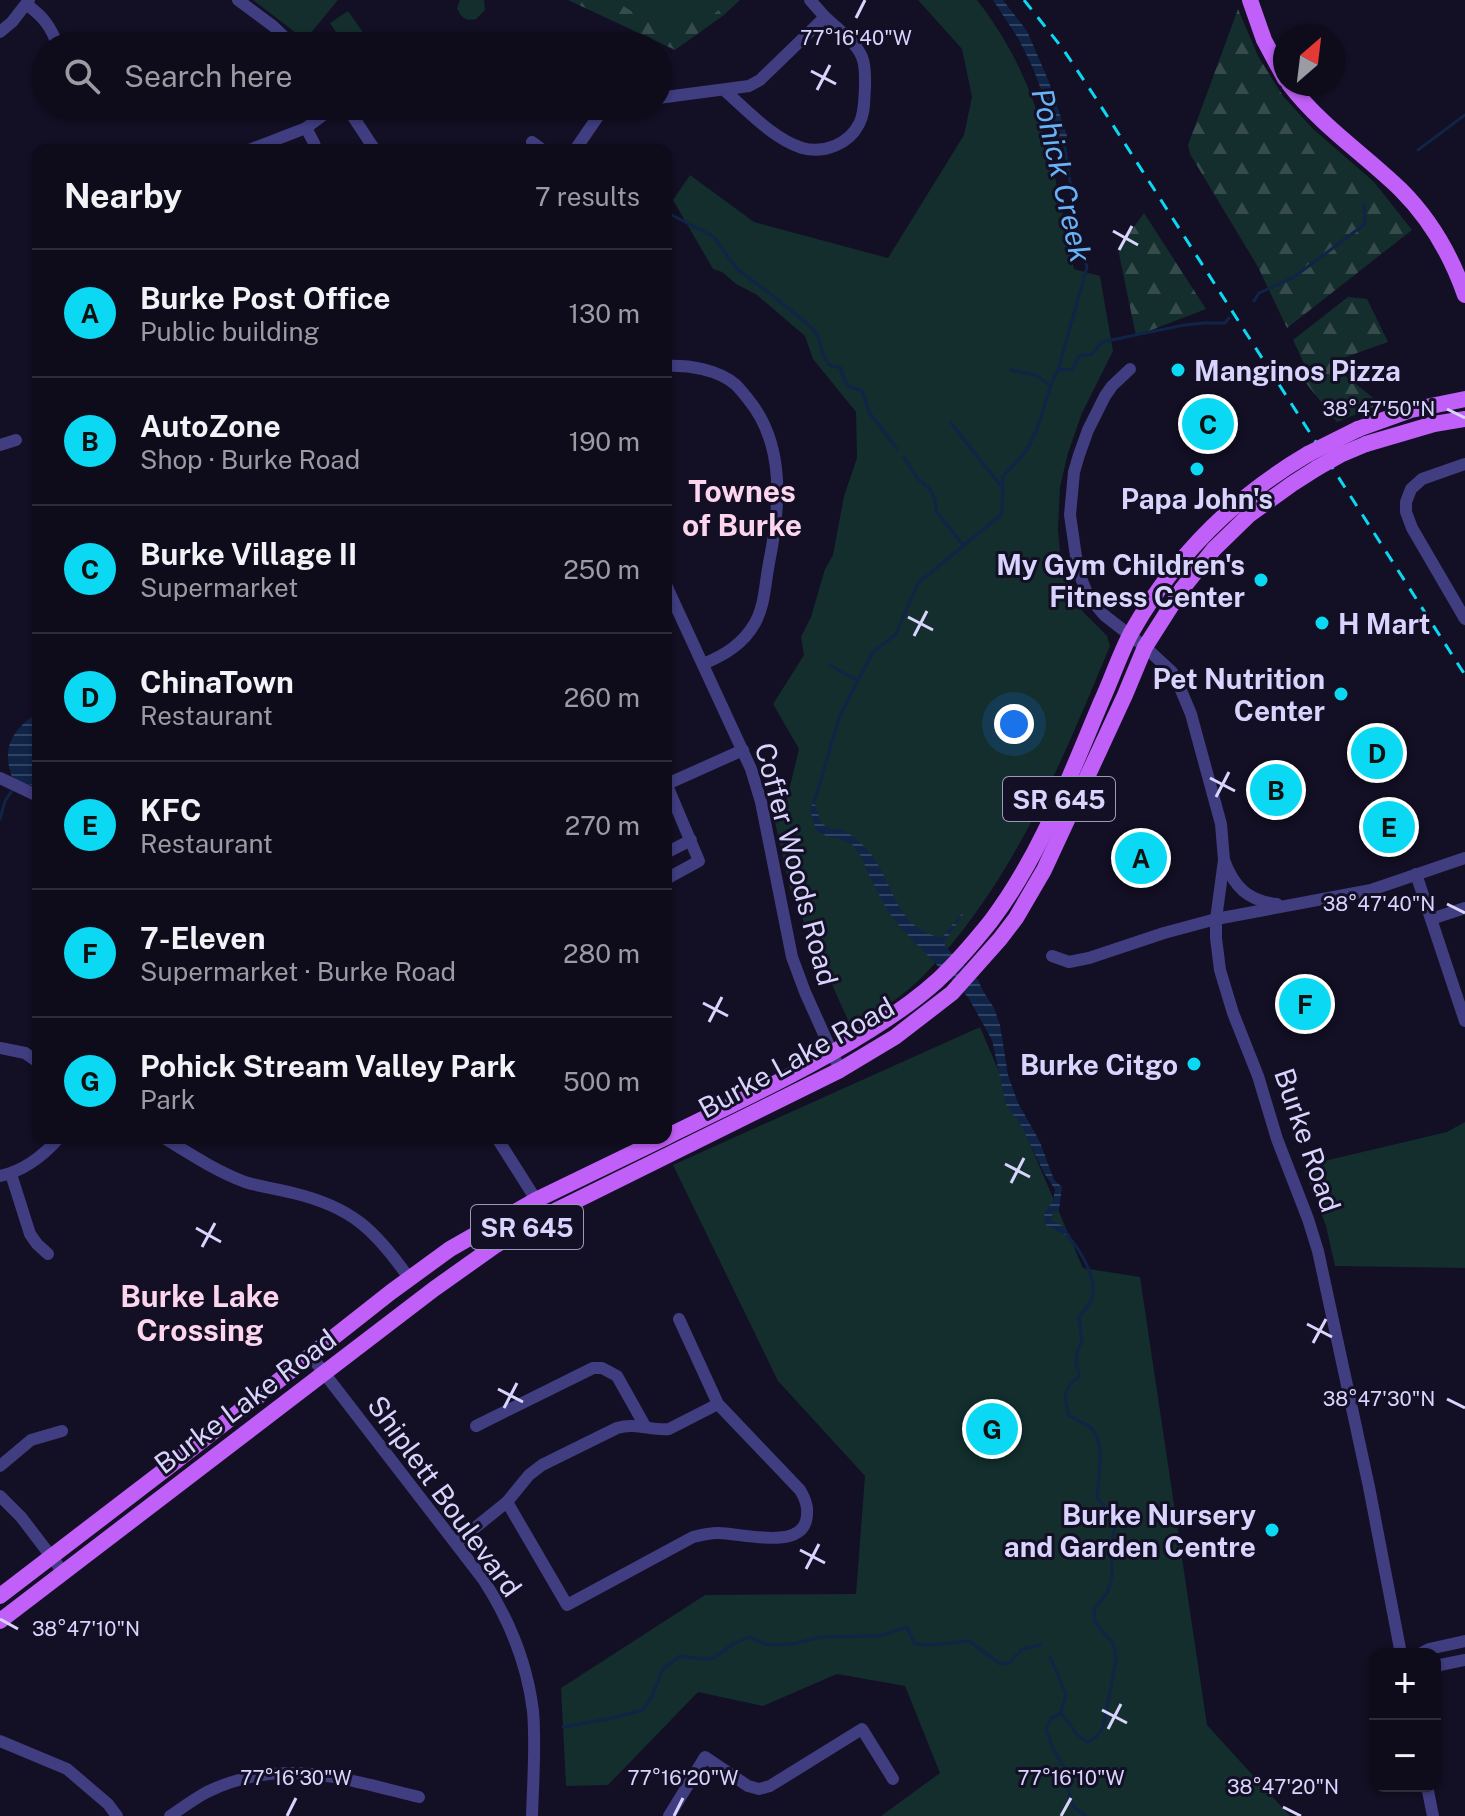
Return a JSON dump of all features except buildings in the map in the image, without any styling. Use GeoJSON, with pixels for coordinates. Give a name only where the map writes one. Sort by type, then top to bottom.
{"type":"FeatureCollection","features":[{"type":"Feature","properties":{"kind":"main road"},"geometry":{"type":"LineString","coordinates":[[1250,0],[1273,57]]}},
{"type":"Feature","properties":{"kind":"main road"},"geometry":{"type":"LineString","coordinates":[[1299,96],[1317,117],[1401,191],[1419,211],[1448,253],[1465,295]]}},
{"type":"Feature","properties":{"kind":"main road","name":"Burke Lake Road"},"geometry":{"type":"LineString","coordinates":[[0,1621],[496,1245],[545,1216],[840,1070],[895,1037],[952,993],[1016,918],[1044,870],[1145,647],[1182,589],[1214,549],[1249,515],[1340,455],[1362,436],[1411,410],[1465,399]]}},
{"type":"Feature","properties":{"kind":"main road","name":"Burke Lake Road"},"geometry":{"type":"LineString","coordinates":[[672,1135],[832,1054],[908,1005],[939,979],[966,950],[1006,900],[1034,853],[1130,635],[1167,577],[1209,529],[1257,487],[1308,454],[1362,436],[1465,419]]}},
{"type":"Feature","properties":{"kind":"main road","name":"Burke Lake Road"},"geometry":{"type":"LineString","coordinates":[[0,1596],[450,1249],[536,1200],[653,1144]]}},
{"type":"Feature","properties":{"kind":"street"},"geometry":{"type":"LineString","coordinates":[[238,0],[279,32]]}},
{"type":"Feature","properties":{"kind":"street"},"geometry":{"type":"LineString","coordinates":[[724,90],[778,136],[798,146],[821,150],[851,136],[860,123],[864,109],[863,60],[859,50],[810,0]]}},
{"type":"Feature","properties":{"kind":"street"},"geometry":{"type":"LineString","coordinates":[[0,32],[28,2],[48,23],[52,32]]}},
{"type":"Feature","properties":{"kind":"street"},"geometry":{"type":"LineString","coordinates":[[672,96],[749,86],[760,80],[825,17]]}},
{"type":"Feature","properties":{"kind":"street"},"geometry":{"type":"LineString","coordinates":[[265,144],[306,128],[317,120]]}},
{"type":"Feature","properties":{"kind":"street"},"geometry":{"type":"LineString","coordinates":[[355,120],[371,144]]}},
{"type":"Feature","properties":{"kind":"street"},"geometry":{"type":"LineString","coordinates":[[579,144],[595,120]]}},
{"type":"Feature","properties":{"kind":"street"},"geometry":{"type":"LineString","coordinates":[[306,128],[313,144]]}},
{"type":"Feature","properties":{"kind":"street"},"geometry":{"type":"LineString","coordinates":[[672,366],[695,367],[735,384],[756,408],[774,451],[776,535],[762,605],[756,622],[736,647],[703,664]]}},
{"type":"Feature","properties":{"kind":"street","name":"Burke Road"},"geometry":{"type":"LineString","coordinates":[[1130,369],[1105,396],[1088,430],[1074,472],[1070,515],[1078,570],[1088,596],[1104,615],[1172,672],[1191,714],[1221,824],[1224,860],[1216,919],[1220,970],[1318,1251],[1400,1648]]}},
{"type":"Feature","properties":{"kind":"street"},"geometry":{"type":"LineString","coordinates":[[0,445],[16,440]]}},
{"type":"Feature","properties":{"kind":"street"},"geometry":{"type":"LineString","coordinates":[[1465,464],[1422,479],[1411,489],[1406,502],[1412,528],[1465,619]]}},
{"type":"Feature","properties":{"kind":"street","name":"Coffer Woods Road"},"geometry":{"type":"LineString","coordinates":[[672,598],[743,750],[761,802],[792,957],[840,1070]]}},
{"type":"Feature","properties":{"kind":"street"},"geometry":{"type":"LineString","coordinates":[[672,781],[743,750]]}},
{"type":"Feature","properties":{"kind":"street"},"geometry":{"type":"LineString","coordinates":[[0,778],[32,793]]}},
{"type":"Feature","properties":{"kind":"street"},"geometry":{"type":"LineString","coordinates":[[672,797],[699,861],[672,876]]}},
{"type":"Feature","properties":{"kind":"street"},"geometry":{"type":"LineString","coordinates":[[672,850],[691,840]]}},
{"type":"Feature","properties":{"kind":"street"},"geometry":{"type":"LineString","coordinates":[[1052,956],[1069,962],[1089,958],[1216,919],[1371,890],[1465,858]]}},
{"type":"Feature","properties":{"kind":"street"},"geometry":{"type":"LineString","coordinates":[[1224,860],[1228,871],[1244,892],[1260,902],[1288,905]]}},
{"type":"Feature","properties":{"kind":"street"},"geometry":{"type":"LineString","coordinates":[[1416,874],[1464,1017]]}},
{"type":"Feature","properties":{"kind":"street"},"geometry":{"type":"LineString","coordinates":[[1431,919],[1465,908]]}},
{"type":"Feature","properties":{"kind":"street"},"geometry":{"type":"LineString","coordinates":[[0,1048],[25,1053],[32,1058]]}},
{"type":"Feature","properties":{"kind":"street"},"geometry":{"type":"LineString","coordinates":[[48,1254],[30,1234],[6,1175],[34,1162],[54,1144]]}},
{"type":"Feature","properties":{"kind":"street"},"geometry":{"type":"LineString","coordinates":[[174,1144],[248,1183],[316,1199],[342,1209],[371,1231],[409,1278]]}},
{"type":"Feature","properties":{"kind":"street"},"geometry":{"type":"LineString","coordinates":[[501,1144],[545,1216]]}},
{"type":"Feature","properties":{"kind":"street"},"geometry":{"type":"LineString","coordinates":[[507,1502],[567,1605],[693,1537],[715,1532],[780,1538],[792,1537],[801,1531],[807,1510],[800,1490],[718,1404],[679,1319]]}},
{"type":"Feature","properties":{"kind":"street","name":"Shiplett Boulevard"},"geometry":{"type":"LineString","coordinates":[[311,1356],[456,1543],[503,1611],[524,1665],[533,1712],[532,1816]]}},
{"type":"Feature","properties":{"kind":"street"},"geometry":{"type":"LineString","coordinates":[[476,1426],[584,1371],[602,1368],[617,1376],[645,1426]]}},
{"type":"Feature","properties":{"kind":"street"},"geometry":{"type":"LineString","coordinates":[[456,1543],[507,1502],[529,1475],[551,1461],[617,1428],[629,1425],[669,1429],[718,1404]]}},
{"type":"Feature","properties":{"kind":"street"},"geometry":{"type":"LineString","coordinates":[[0,1466],[31,1440],[62,1431]]}},
{"type":"Feature","properties":{"kind":"street"},"geometry":{"type":"LineString","coordinates":[[0,1496],[21,1517],[63,1572]]}},
{"type":"Feature","properties":{"kind":"street"},"geometry":{"type":"LineString","coordinates":[[1434,1648],[1465,1641]]}},
{"type":"Feature","properties":{"kind":"street"},"geometry":{"type":"LineString","coordinates":[[1441,1665],[1465,1660]]}},
{"type":"Feature","properties":{"kind":"street"},"geometry":{"type":"LineString","coordinates":[[669,1816],[705,1757],[748,1786],[759,1789],[770,1786],[862,1729],[893,1779]]}},
{"type":"Feature","properties":{"kind":"street"},"geometry":{"type":"LineString","coordinates":[[1,1745],[67,1769],[108,1804],[117,1816]]}},
{"type":"Feature","properties":{"kind":"street"},"geometry":{"type":"LineString","coordinates":[[170,1816],[205,1793],[264,1774],[324,1774],[419,1797]]}},
{"type":"Feature","properties":{"kind":"street"},"geometry":{"type":"LineString","coordinates":[[1428,1792],[1433,1816]]}},
{"type":"Feature","properties":{"kind":"green space"},"geometry":{"type":"Polygon","coordinates":[[[253,0],[338,0],[312,32],[295,32],[253,0]]]}},
{"type":"Feature","properties":{"kind":"green space"},"geometry":{"type":"Polygon","coordinates":[[[460,0],[484,0],[485,10],[476,19],[466,19],[457,8],[460,0]]]}},
{"type":"Feature","properties":{"kind":"green space"},"geometry":{"type":"Polygon","coordinates":[[[568,0],[740,0],[675,50],[672,49],[672,32],[636,32],[568,0]]]}},
{"type":"Feature","properties":{"kind":"green space"},"geometry":{"type":"Polygon","coordinates":[[[614,0],[727,0],[711,17],[653,25],[614,0]]]}},
{"type":"Feature","properties":{"kind":"green space"},"geometry":{"type":"Polygon","coordinates":[[[918,0],[977,0],[999,32],[1017,63],[1042,128],[1074,269],[1100,276],[1113,351],[1082,413],[1068,453],[1060,487],[1058,529],[1061,563],[1069,588],[1084,613],[1107,636],[1110,646],[1033,819],[985,900],[957,938],[917,982],[851,1027],[791,893],[772,809],[786,803],[799,749],[773,704],[804,655],[801,637],[833,555],[844,496],[857,458],[856,412],[813,359],[805,336],[757,295],[713,269],[673,200],[690,175],[754,222],[888,258],[964,135],[972,97],[962,49],[918,0]]]}},
{"type":"Feature","properties":{"kind":"green space"},"geometry":{"type":"Polygon","coordinates":[[[1238,9],[1258,56],[1273,80],[1273,96],[1283,96],[1312,128],[1374,182],[1412,230],[1287,328],[1258,267],[1190,154],[1188,145],[1238,9]]]}},
{"type":"Feature","properties":{"kind":"green space"},"geometry":{"type":"Polygon","coordinates":[[[348,11],[363,32],[336,32],[330,23],[348,11]]]}},
{"type":"Feature","properties":{"kind":"green space"},"geometry":{"type":"Polygon","coordinates":[[[1144,213],[1206,309],[1136,336],[1118,249],[1144,213]]]}},
{"type":"Feature","properties":{"kind":"green space"},"geometry":{"type":"Polygon","coordinates":[[[1348,297],[1367,299],[1388,342],[1329,363],[1381,404],[1337,422],[1302,378],[1308,372],[1293,340],[1348,297]]]}},
{"type":"Feature","properties":{"kind":"green space"},"geometry":{"type":"Polygon","coordinates":[[[980,1027],[1083,1268],[1140,1277],[1207,1725],[1290,1816],[881,1816],[940,1773],[905,1686],[837,1674],[763,1706],[698,1692],[608,1785],[566,1786],[561,1688],[705,1595],[856,1594],[865,1476],[778,1381],[673,1165],[980,1027]]]}},
{"type":"Feature","properties":{"kind":"green space"},"geometry":{"type":"Polygon","coordinates":[[[1465,1122],[1465,1268],[1335,1266],[1326,1226],[1303,1166],[1447,1132],[1465,1122]]]}},
{"type":"Feature","properties":{"kind":"water"},"geometry":{"type":"Polygon","coordinates":[[[993,0],[1003,0],[1027,31],[1049,82],[1067,136],[1066,151],[1055,135],[1033,68],[993,0]]]}},
{"type":"Feature","properties":{"kind":"water"},"geometry":{"type":"Polygon","coordinates":[[[32,717],[32,785],[12,777],[9,766],[9,748],[22,725],[32,717]]]}},
{"type":"Feature","properties":{"kind":"water"},"geometry":{"type":"Polygon","coordinates":[[[814,801],[821,823],[832,830],[840,828],[867,849],[898,904],[914,925],[942,938],[964,913],[944,942],[945,946],[978,980],[994,1008],[1008,1075],[1018,1103],[1040,1142],[1054,1180],[1062,1187],[1059,1210],[1052,1215],[1052,1221],[1065,1227],[1071,1238],[1046,1225],[1044,1213],[1053,1201],[1055,1189],[1021,1125],[1006,1105],[992,1040],[968,997],[887,910],[852,844],[816,830],[810,810],[814,801]]]}},
{"type":"Feature","properties":{"kind":"waterway"},"geometry":{"type":"LineString","coordinates":[[1418,150],[1465,115]]}},
{"type":"Feature","properties":{"kind":"waterway","name":"Pohick Creek"},"geometry":{"type":"LineString","coordinates":[[814,803],[840,715],[873,652],[896,634],[918,583],[1002,514],[1003,476],[1026,451],[1037,429],[1058,370],[1087,267],[1075,216],[1065,148]]}},
{"type":"Feature","properties":{"kind":"waterway"},"geometry":{"type":"LineString","coordinates":[[1254,301],[1259,293],[1294,277],[1365,224],[1364,205]]}},
{"type":"Feature","properties":{"kind":"waterway"},"geometry":{"type":"LineString","coordinates":[[672,215],[714,237],[737,269],[811,327],[818,336],[829,365],[841,368],[848,386],[862,391],[869,412],[897,449]]}},
{"type":"Feature","properties":{"kind":"waterway"},"geometry":{"type":"LineString","coordinates":[[1059,370],[1073,369],[1079,356],[1092,354],[1102,342],[1184,325],[1225,323],[1229,318]]}},
{"type":"Feature","properties":{"kind":"waterway"},"geometry":{"type":"LineString","coordinates":[[1011,370],[1036,375],[1048,384]]}},
{"type":"Feature","properties":{"kind":"waterway"},"geometry":{"type":"LineString","coordinates":[[951,423],[1001,486]]}},
{"type":"Feature","properties":{"kind":"waterway"},"geometry":{"type":"LineString","coordinates":[[904,457],[917,478],[929,488],[935,499],[936,511],[963,545]]}},
{"type":"Feature","properties":{"kind":"waterway"},"geometry":{"type":"LineString","coordinates":[[830,665],[858,681]]}},
{"type":"Feature","properties":{"kind":"waterway"},"geometry":{"type":"LineString","coordinates":[[0,819],[11,792]]}},
{"type":"Feature","properties":{"kind":"waterway","name":"Pohick Creek"},"geometry":{"type":"LineString","coordinates":[[1067,1235],[1087,1266],[1093,1285],[1090,1303],[1079,1318],[1082,1340],[1077,1352],[1079,1377],[1070,1384],[1065,1395],[1068,1414],[1096,1434],[1100,1461],[1097,1498],[1117,1520],[1111,1544],[1112,1577],[1107,1593],[1094,1614],[1100,1629],[1113,1643],[1116,1661],[1103,1727],[1088,1742],[1061,1714],[1051,1718],[1046,1729],[1063,1766],[1071,1801],[1086,1816]]}},
{"type":"Feature","properties":{"kind":"waterway"},"geometry":{"type":"LineString","coordinates":[[563,1727],[643,1710],[663,1669],[680,1656],[714,1658],[749,1637],[768,1645],[793,1644],[820,1637],[879,1636],[907,1627],[915,1644],[969,1641],[1000,1664],[1009,1663],[1022,1649],[1041,1645]]}},
{"type":"Feature","properties":{"kind":"waterway"},"geometry":{"type":"LineString","coordinates":[[1050,1657],[1066,1694],[1061,1713]]}},
{"type":"Feature","properties":{"kind":"railway"},"geometry":{"type":"LineString","coordinates":[[1024,0],[1063,49],[1095,97],[1465,675]]}},
{"type":"Feature","properties":{"kind":"place","name":"Manginos Pizza"},"geometry":{"type":"Point","coordinates":[1178,370]}},
{"type":"Feature","properties":{"kind":"place","name":"Burke Village II"},"geometry":{"type":"Point","coordinates":[1208,424]}},
{"type":"Feature","properties":{"kind":"place","name":"Papa John's"},"geometry":{"type":"Point","coordinates":[1197,469]}},
{"type":"Feature","properties":{"kind":"place","name":"My Gym Children's Fitness Center"},"geometry":{"type":"Point","coordinates":[1261,580]}},
{"type":"Feature","properties":{"kind":"place","name":"H Mart"},"geometry":{"type":"Point","coordinates":[1322,623]}},
{"type":"Feature","properties":{"kind":"place","name":"Pet Nutrition Center"},"geometry":{"type":"Point","coordinates":[1341,694]}},
{"type":"Feature","properties":{"kind":"place","name":"ChinaTown"},"geometry":{"type":"Point","coordinates":[1377,753]}},
{"type":"Feature","properties":{"kind":"place","name":"AutoZone"},"geometry":{"type":"Point","coordinates":[1276,790]}},
{"type":"Feature","properties":{"kind":"place","name":"KFC"},"geometry":{"type":"Point","coordinates":[1389,827]}},
{"type":"Feature","properties":{"kind":"place","name":"Burke Post Office"},"geometry":{"type":"Point","coordinates":[1141,858]}},
{"type":"Feature","properties":{"kind":"place","name":"7-Eleven"},"geometry":{"type":"Point","coordinates":[1305,1004]}},
{"type":"Feature","properties":{"kind":"place","name":"Burke Citgo"},"geometry":{"type":"Point","coordinates":[1194,1064]}},
{"type":"Feature","properties":{"kind":"place","name":"Pohick Stream Valley Park"},"geometry":{"type":"Point","coordinates":[992,1429]}},
{"type":"Feature","properties":{"kind":"place","name":"Burke Nursery and Garden Centre"},"geometry":{"type":"Point","coordinates":[1272,1530]}},
{"type":"Feature","properties":{"kind":"district","name":"Townes of Burke"},"geometry":{"type":"Point","coordinates":[742,508]}},
{"type":"Feature","properties":{"kind":"district","name":"Burke Lake Crossing"},"geometry":{"type":"Point","coordinates":[200,1313]}}]}
